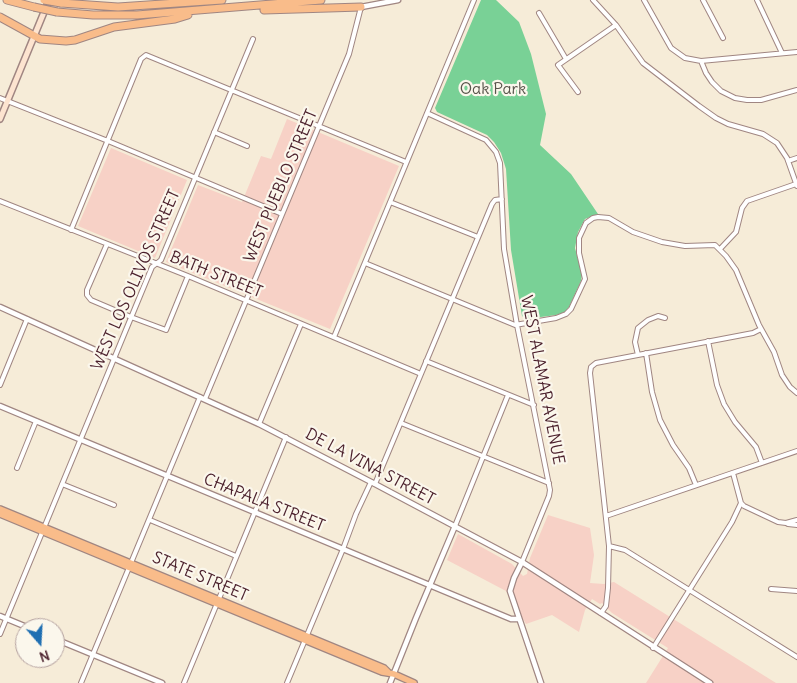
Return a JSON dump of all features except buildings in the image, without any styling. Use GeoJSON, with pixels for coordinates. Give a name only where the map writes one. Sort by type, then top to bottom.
{"type":"FeatureCollection","features":[{"type":"Feature","properties":{"kind":"highway"},"geometry":{"type":"LineString","coordinates":[[7,0],[57,12],[123,16],[321,0]]}},
{"type":"Feature","properties":{"kind":"highway"},"geometry":{"type":"LineString","coordinates":[[44,0],[88,6],[125,6],[222,0]]}},
{"type":"Feature","properties":{"kind":"highway"},"geometry":{"type":"LineString","coordinates":[[234,8],[274,10],[361,7]]}},
{"type":"Feature","properties":{"kind":"highway"},"geometry":{"type":"LineString","coordinates":[[0,17],[40,39],[56,41],[75,40],[114,27],[175,19],[203,11]]}},
{"type":"Feature","properties":{"kind":"main road"},"geometry":{"type":"LineString","coordinates":[[0,119],[49,0]]}},
{"type":"Feature","properties":{"kind":"main road","name":"STATE STREET"},"geometry":{"type":"LineString","coordinates":[[0,509],[43,529],[306,638],[378,670],[391,673],[414,683]]}},
{"type":"Feature","properties":{"kind":"main road","name":"STATE STREET"},"geometry":{"type":"LineString","coordinates":[[0,514],[43,529]]}},
{"type":"Feature","properties":{"kind":"street"},"geometry":{"type":"LineString","coordinates":[[361,7],[398,0]]}},
{"type":"Feature","properties":{"kind":"street"},"geometry":{"type":"LineString","coordinates":[[334,337],[474,0]]}},
{"type":"Feature","properties":{"kind":"street"},"geometry":{"type":"LineString","coordinates":[[593,0],[616,25],[647,66],[710,115],[728,124],[772,138],[781,148],[788,161],[797,185],[746,201],[741,210],[736,232],[720,249]]}},
{"type":"Feature","properties":{"kind":"street"},"geometry":{"type":"LineString","coordinates":[[644,0],[675,51],[684,58],[701,61],[797,52]]}},
{"type":"Feature","properties":{"kind":"street"},"geometry":{"type":"LineString","coordinates":[[703,0],[722,38]]}},
{"type":"Feature","properties":{"kind":"street"},"geometry":{"type":"LineString","coordinates":[[757,0],[782,53]]}},
{"type":"Feature","properties":{"kind":"street","name":"WEST PUEBLO STREET"},"geometry":{"type":"LineString","coordinates":[[81,683],[167,476],[246,301],[319,126],[351,47],[361,7]]}},
{"type":"Feature","properties":{"kind":"street"},"geometry":{"type":"LineString","coordinates":[[539,13],[566,60]]}},
{"type":"Feature","properties":{"kind":"street"},"geometry":{"type":"LineString","coordinates":[[578,92],[558,65],[616,25]]}},
{"type":"Feature","properties":{"kind":"street","name":"WEST LOS OLIVOS STREET"},"geometry":{"type":"LineString","coordinates":[[0,634],[152,268],[161,260],[252,39]]}},
{"type":"Feature","properties":{"kind":"street"},"geometry":{"type":"LineString","coordinates":[[70,230],[144,56],[148,56],[406,162]]}},
{"type":"Feature","properties":{"kind":"street"},"geometry":{"type":"LineString","coordinates":[[701,61],[706,74],[712,82],[735,98],[762,100],[797,90]]}},
{"type":"Feature","properties":{"kind":"street"},"geometry":{"type":"LineString","coordinates":[[0,98],[282,214]]}},
{"type":"Feature","properties":{"kind":"street","name":"WEST ALAMAR AVENUE"},"geometry":{"type":"LineString","coordinates":[[427,113],[481,136],[496,152],[500,163],[504,249],[517,325],[549,483],[549,496],[510,591],[541,683]]}},
{"type":"Feature","properties":{"kind":"street"},"geometry":{"type":"LineString","coordinates":[[214,132],[247,146]]}},
{"type":"Feature","properties":{"kind":"street"},"geometry":{"type":"LineString","coordinates":[[788,161],[797,158]]}},
{"type":"Feature","properties":{"kind":"street"},"geometry":{"type":"LineString","coordinates":[[287,683],[356,514],[401,423],[493,202],[502,200]]}},
{"type":"Feature","properties":{"kind":"street","name":"BATH STREET"},"geometry":{"type":"LineString","coordinates":[[0,201],[188,276],[421,374]]}},
{"type":"Feature","properties":{"kind":"street"},"geometry":{"type":"LineString","coordinates":[[390,202],[478,238]]}},
{"type":"Feature","properties":{"kind":"street"},"geometry":{"type":"LineString","coordinates":[[365,263],[512,325],[517,325],[556,318],[572,309],[585,279],[579,253],[579,238],[586,223],[593,218],[598,216],[609,218],[633,232],[662,242],[692,246],[714,244],[732,264],[752,311],[774,352],[782,375],[790,387],[797,393]]}},
{"type":"Feature","properties":{"kind":"street"},"geometry":{"type":"LineString","coordinates":[[106,244],[87,295],[91,300],[132,317],[166,330],[188,276]]}},
{"type":"Feature","properties":{"kind":"street","name":"DE LA VINA STREET"},"geometry":{"type":"LineString","coordinates":[[0,307],[259,424],[455,526],[522,562],[710,683]]}},
{"type":"Feature","properties":{"kind":"street"},"geometry":{"type":"LineString","coordinates":[[638,355],[635,342],[638,328],[648,320],[658,316],[665,318]]}},
{"type":"Feature","properties":{"kind":"street"},"geometry":{"type":"LineString","coordinates":[[0,385],[27,319]]}},
{"type":"Feature","properties":{"kind":"street"},"geometry":{"type":"LineString","coordinates":[[259,424],[301,324]]}},
{"type":"Feature","properties":{"kind":"street"},"geometry":{"type":"LineString","coordinates":[[601,613],[606,606],[609,546],[590,373],[591,367],[594,364],[753,333],[761,329]]}},
{"type":"Feature","properties":{"kind":"street"},"geometry":{"type":"LineString","coordinates":[[708,342],[717,386],[724,404],[735,422],[756,447],[762,463]]}},
{"type":"Feature","properties":{"kind":"street"},"geometry":{"type":"LineString","coordinates":[[646,354],[652,392],[660,420],[673,445],[689,468],[696,485]]}},
{"type":"Feature","properties":{"kind":"street"},"geometry":{"type":"LineString","coordinates":[[426,361],[534,405]]}},
{"type":"Feature","properties":{"kind":"street"},"geometry":{"type":"LineString","coordinates":[[390,683],[391,673],[455,526],[508,395]]}},
{"type":"Feature","properties":{"kind":"street","name":"CHAPALA STREET"},"geometry":{"type":"LineString","coordinates":[[0,406],[511,619],[518,618]]}},
{"type":"Feature","properties":{"kind":"street"},"geometry":{"type":"LineString","coordinates":[[17,468],[36,421]]}},
{"type":"Feature","properties":{"kind":"street"},"geometry":{"type":"LineString","coordinates":[[401,423],[549,483]]}},
{"type":"Feature","properties":{"kind":"street"},"geometry":{"type":"LineString","coordinates":[[184,683],[219,603],[236,556],[286,437]]}},
{"type":"Feature","properties":{"kind":"street"},"geometry":{"type":"LineString","coordinates":[[606,516],[797,451]]}},
{"type":"Feature","properties":{"kind":"street"},"geometry":{"type":"LineString","coordinates":[[733,473],[741,503],[744,506],[778,522],[797,525]]}},
{"type":"Feature","properties":{"kind":"street"},"geometry":{"type":"LineString","coordinates":[[62,484],[114,505]]}},
{"type":"Feature","properties":{"kind":"street"},"geometry":{"type":"LineString","coordinates":[[653,648],[732,522],[741,503]]}},
{"type":"Feature","properties":{"kind":"street"},"geometry":{"type":"LineString","coordinates":[[150,520],[236,556]]}},
{"type":"Feature","properties":{"kind":"street"},"geometry":{"type":"LineString","coordinates":[[786,523],[797,520]]}},
{"type":"Feature","properties":{"kind":"street"},"geometry":{"type":"LineString","coordinates":[[609,546],[625,550],[797,658]]}},
{"type":"Feature","properties":{"kind":"street"},"geometry":{"type":"LineString","coordinates":[[771,589],[797,591]]}},
{"type":"Feature","properties":{"kind":"street"},"geometry":{"type":"LineString","coordinates":[[0,616],[15,623]]}},
{"type":"Feature","properties":{"kind":"street"},"geometry":{"type":"LineString","coordinates":[[65,643],[162,683]]}},
{"type":"Feature","properties":{"kind":"shaded area"},"geometry":{"type":"Polygon","coordinates":[[[287,119],[399,166],[330,329],[166,262],[198,185],[242,202],[261,156],[271,159],[287,119]]]}},
{"type":"Feature","properties":{"kind":"shaded area"},"geometry":{"type":"Polygon","coordinates":[[[111,148],[187,180],[155,258],[78,226],[111,148]]]}},
{"type":"Feature","properties":{"kind":"shaded area"},"geometry":{"type":"Polygon","coordinates":[[[548,515],[590,528],[594,555],[590,583],[604,584],[614,582],[776,683],[646,683],[668,648],[612,613],[602,603],[600,604],[592,599],[585,610],[579,632],[552,615],[526,624],[506,591],[447,560],[458,534],[512,564],[523,576],[527,574],[530,558],[548,515]]]}},
{"type":"Feature","properties":{"kind":"green space","name":"Oak Park"},"geometry":{"type":"Polygon","coordinates":[[[481,0],[496,0],[519,22],[531,54],[546,114],[540,145],[571,174],[598,214],[585,219],[578,232],[575,248],[582,274],[581,281],[569,307],[565,312],[556,315],[526,319],[522,316],[511,250],[506,169],[501,153],[487,135],[437,112],[435,108],[481,0]]]}}]}
